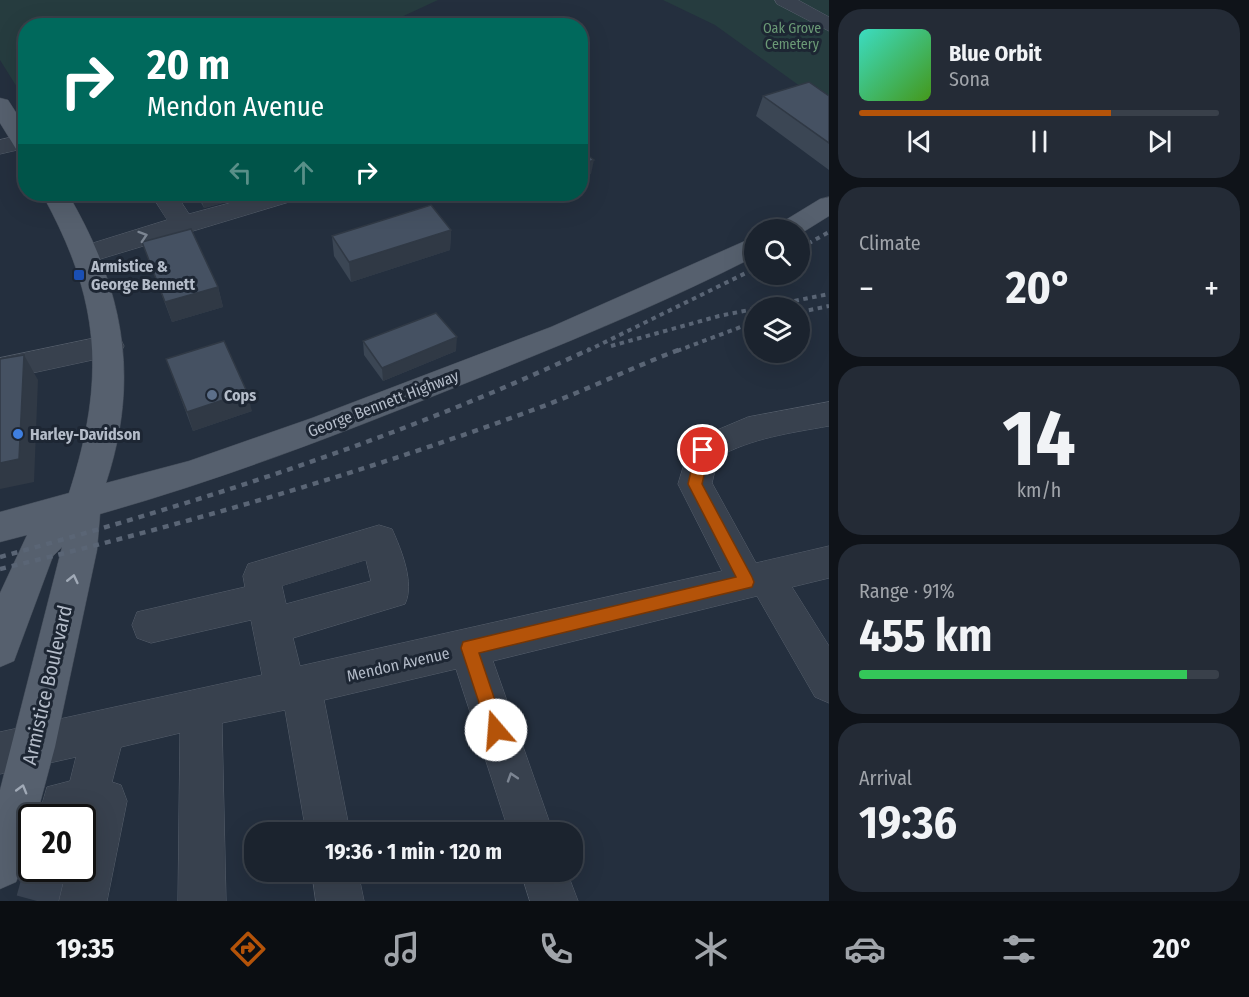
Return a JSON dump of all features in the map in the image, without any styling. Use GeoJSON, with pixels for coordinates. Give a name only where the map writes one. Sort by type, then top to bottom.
{"type":"FeatureCollection","features":[{"type":"Feature","properties":{"kind":"main road"},"geometry":{"type":"LineString","coordinates":[[0,105],[18,144]]}},
{"type":"Feature","properties":{"kind":"main road","name":"Armistice Boulevard"},"geometry":{"type":"LineString","coordinates":[[0,866],[17,750],[83,533],[84,502],[96,462],[108,395],[109,346],[104,307],[87,254],[59,201]]}},
{"type":"Feature","properties":{"kind":"main road"},"geometry":{"type":"LineString","coordinates":[[806,219],[829,205]]}},
{"type":"Feature","properties":{"kind":"main road","name":"George Bennett Highway"},"geometry":{"type":"LineString","coordinates":[[0,527],[191,474],[323,427],[561,334],[684,281],[744,251]]}},
{"type":"Feature","properties":{"kind":"main road","name":"Armistice Boulevard"},"geometry":{"type":"LineString","coordinates":[[0,648],[14,604],[39,546],[84,502]]}},
{"type":"Feature","properties":{"kind":"street"},"geometry":{"type":"LineString","coordinates":[[784,0],[829,25]]}},
{"type":"Feature","properties":{"kind":"street"},"geometry":{"type":"LineString","coordinates":[[0,168],[18,150]]}},
{"type":"Feature","properties":{"kind":"street"},"geometry":{"type":"LineString","coordinates":[[168,201],[182,224]]}},
{"type":"Feature","properties":{"kind":"street"},"geometry":{"type":"LineString","coordinates":[[87,254],[265,201]]}},
{"type":"Feature","properties":{"kind":"street"},"geometry":{"type":"LineString","coordinates":[[0,369],[109,346]]}},
{"type":"Feature","properties":{"kind":"street"},"geometry":{"type":"LineString","coordinates":[[829,414],[746,430],[723,437],[703,450],[695,484],[757,579],[829,682]]}},
{"type":"Feature","properties":{"kind":"street","name":"Mendon Avenue"},"geometry":{"type":"LineString","coordinates":[[17,750],[469,648],[829,562]]}},
{"type":"Feature","properties":{"kind":"street"},"geometry":{"type":"LineString","coordinates":[[151,626],[269,612],[293,688],[326,822]]}},
{"type":"Feature","properties":{"kind":"street"},"geometry":{"type":"LineString","coordinates":[[469,648],[528,822]]}},
{"type":"Feature","properties":{"kind":"street"},"geometry":{"type":"LineString","coordinates":[[201,709],[202,901]]}},
{"type":"Feature","properties":{"kind":"street"},"geometry":{"type":"LineString","coordinates":[[75,804],[103,732]]}},
{"type":"Feature","properties":{"kind":"street"},"geometry":{"type":"LineString","coordinates":[[94,804],[105,801],[96,842]]}},
{"type":"Feature","properties":{"kind":"street"},"geometry":{"type":"LineString","coordinates":[[83,901],[87,882]]}},
{"type":"Feature","properties":{"kind":"street"},"geometry":{"type":"LineString","coordinates":[[337,882],[340,901]]}},
{"type":"Feature","properties":{"kind":"street"},"geometry":{"type":"LineString","coordinates":[[547,882],[554,901]]}},
{"type":"Feature","properties":{"kind":"green space"},"geometry":{"type":"Polygon","coordinates":[[[0,0],[438,0],[399,18],[18,18],[18,89],[0,60],[0,0]]]}},
{"type":"Feature","properties":{"kind":"green space","name":"Oak Grove Cemetery"},"geometry":{"type":"Polygon","coordinates":[[[663,0],[829,0],[829,107],[715,25],[663,0]]]}},
{"type":"Feature","properties":{"kind":"building"},"geometry":{"type":"Polygon","coordinates":[[[809,82],[829,96],[829,143],[763,96],[809,82]]]}},
{"type":"Feature","properties":{"kind":"building"},"geometry":{"type":"Polygon","coordinates":[[[431,205],[451,230],[349,262],[332,236],[431,205]]]}},
{"type":"Feature","properties":{"kind":"building"},"geometry":{"type":"Polygon","coordinates":[[[191,229],[218,287],[165,302],[142,242],[191,229]]]}},
{"type":"Feature","properties":{"kind":"building"},"geometry":{"type":"Polygon","coordinates":[[[436,313],[457,337],[382,368],[363,341],[436,313]]]}},
{"type":"Feature","properties":{"kind":"building","name":"Cops"},"geometry":{"type":"Polygon","coordinates":[[[224,341],[247,392],[187,412],[166,359],[224,341]]]}},
{"type":"Feature","properties":{"kind":"building"},"geometry":{"type":"Polygon","coordinates":[[[24,355],[19,459],[0,463],[0,359],[24,355]]]}},
{"type":"Feature","properties":{"kind":"tunnel"},"geometry":{"type":"LineString","coordinates":[[37,901],[42,882]]}},
{"type":"Feature","properties":{"kind":"railway"},"geometry":{"type":"LineString","coordinates":[[810,242],[829,232]]}},
{"type":"Feature","properties":{"kind":"railway"},"geometry":{"type":"LineString","coordinates":[[587,351],[744,274]]}},
{"type":"Feature","properties":{"kind":"railway"},"geometry":{"type":"LineString","coordinates":[[611,346],[719,316],[829,294]]}},
{"type":"Feature","properties":{"kind":"railway"},"geometry":{"type":"LineString","coordinates":[[810,310],[829,306]]}},
{"type":"Feature","properties":{"kind":"railway"},"geometry":{"type":"LineString","coordinates":[[677,351],[744,326]]}},
{"type":"Feature","properties":{"kind":"railway"},"geometry":{"type":"LineString","coordinates":[[0,557],[150,514],[300,466],[446,411],[590,349]]}},
{"type":"Feature","properties":{"kind":"railway"},"geometry":{"type":"LineString","coordinates":[[0,569],[201,517],[399,457],[549,404],[681,349]]}},
{"type":"Feature","properties":{"kind":"place","name":"Armistice & George Bennett"},"geometry":{"type":"Point","coordinates":[79,275]}},
{"type":"Feature","properties":{"kind":"place","name":"Cops"},"geometry":{"type":"Point","coordinates":[212,395]}},
{"type":"Feature","properties":{"kind":"place","name":"Harley-Davidson"},"geometry":{"type":"Point","coordinates":[18,434]}},
{"type":"Feature","properties":{"kind":"route"},"geometry":{"type":"LineString","coordinates":[[496,730],[469,648],[747,582],[695,484],[703,450]]}}]}
